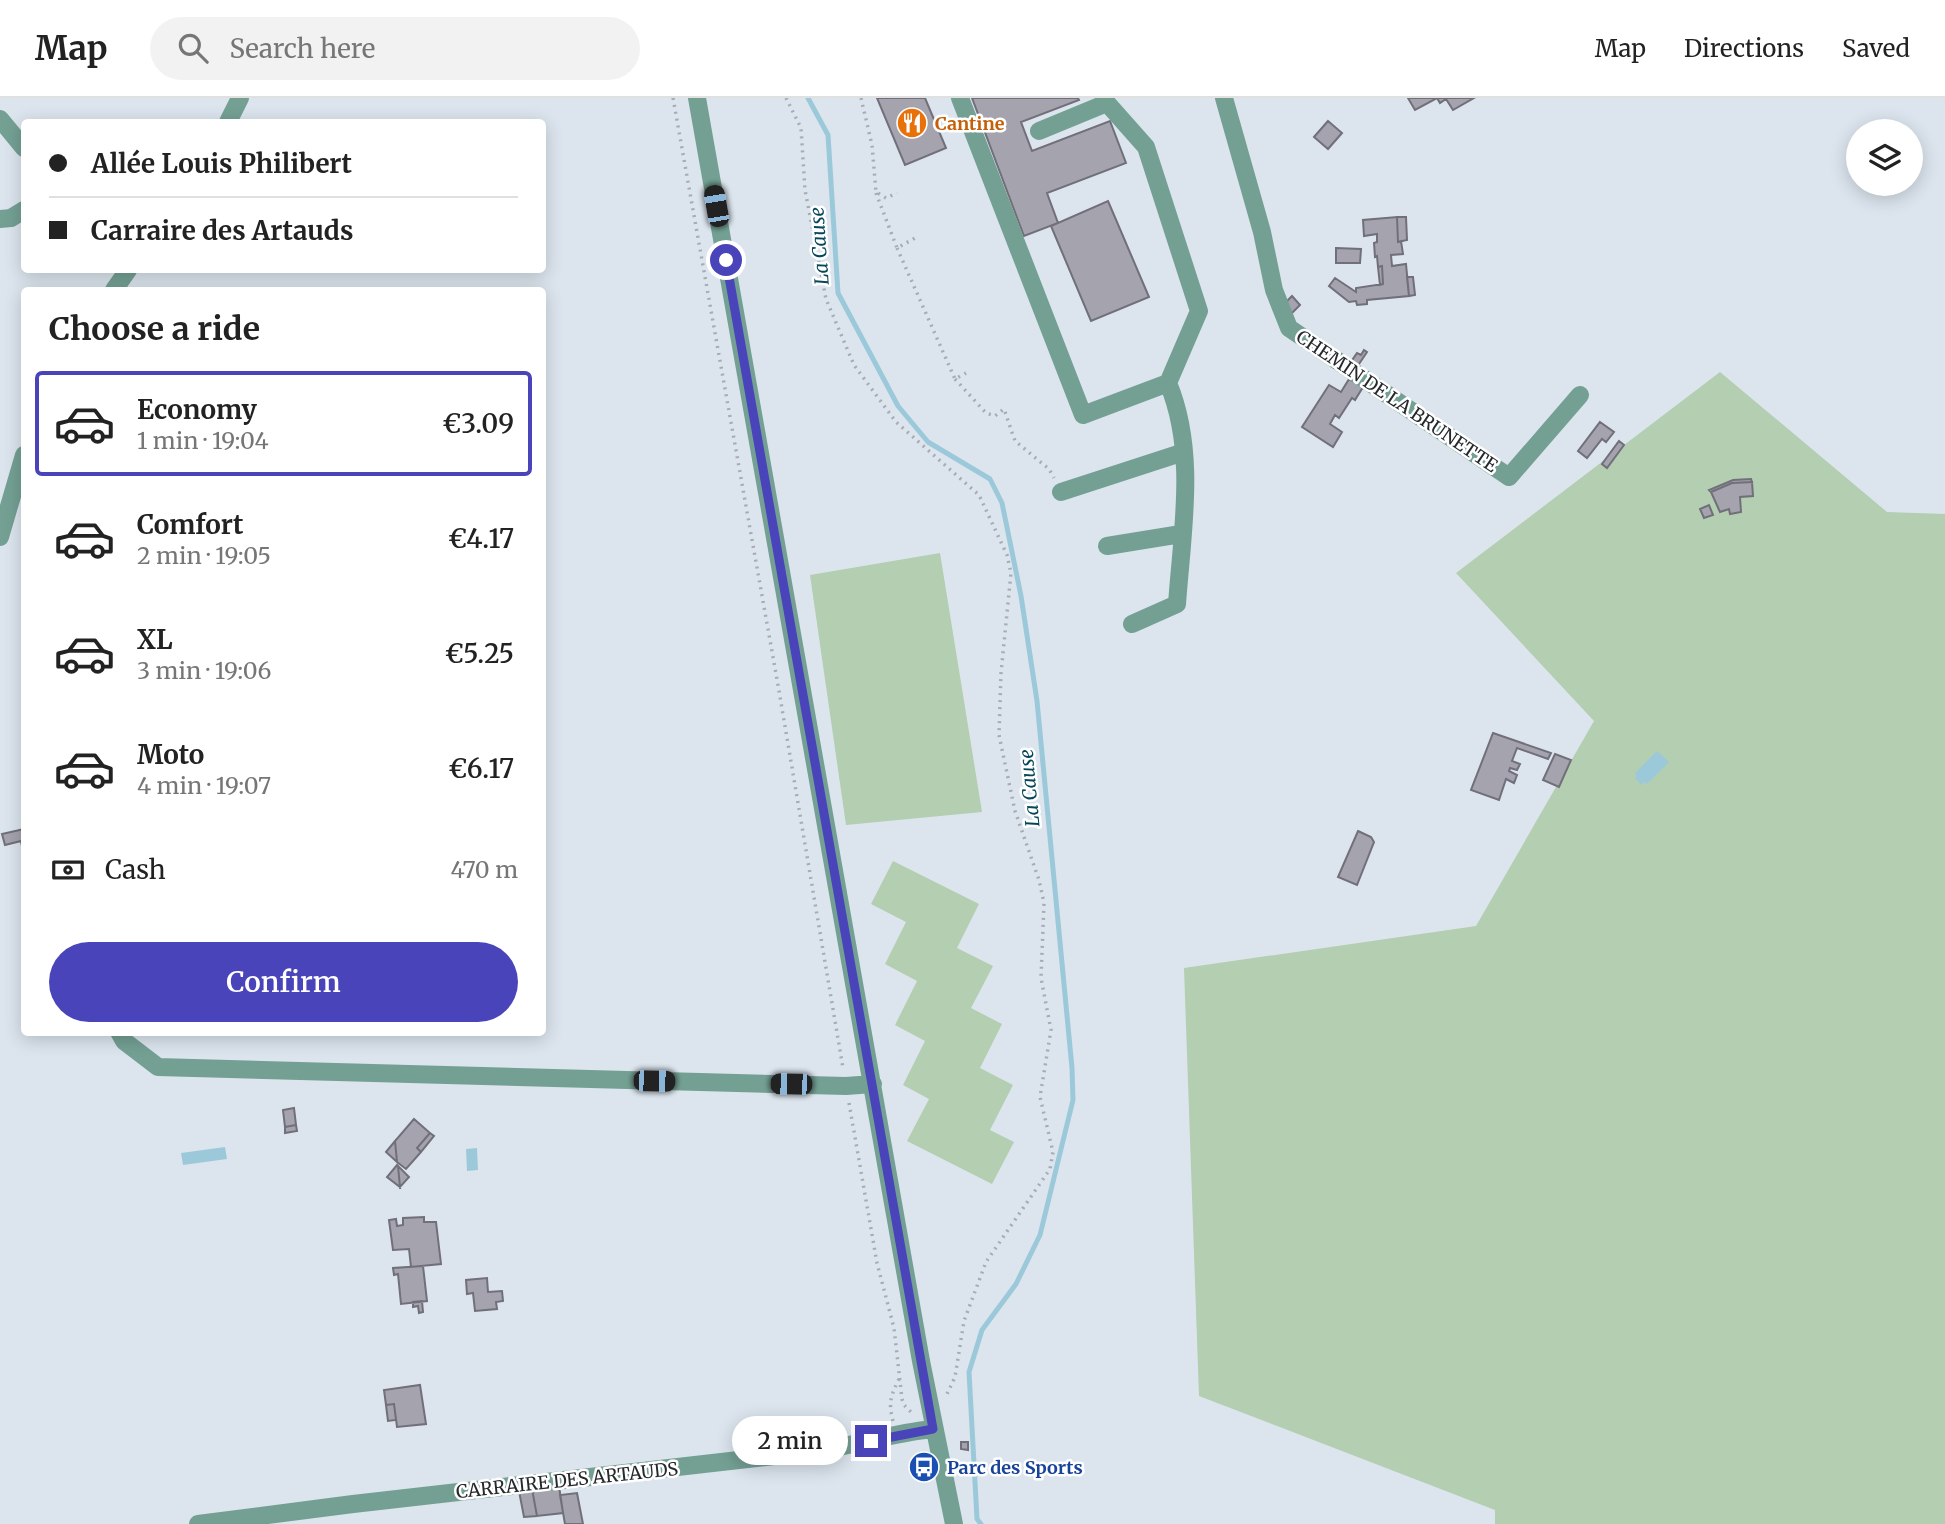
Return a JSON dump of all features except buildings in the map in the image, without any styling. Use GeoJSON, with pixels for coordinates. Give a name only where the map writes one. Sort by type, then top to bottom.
{"type":"FeatureCollection","features":[{"type":"Feature","properties":{"kind":"street"},"geometry":{"type":"LineString","coordinates":[[230,119],[240,98]]}},
{"type":"Feature","properties":{"kind":"street"},"geometry":{"type":"LineString","coordinates":[[697,98],[873,1084],[928,1429],[954,1524]]}},
{"type":"Feature","properties":{"kind":"street"},"geometry":{"type":"LineString","coordinates":[[960,98],[1083,415],[1168,383],[1199,311],[1146,147],[1105,100],[1039,131]]}},
{"type":"Feature","properties":{"kind":"street","name":"CHEMIN DE LA BRUNETTE"},"geometry":{"type":"LineString","coordinates":[[1224,98],[1262,232],[1274,290],[1289,328],[1509,477],[1580,395]]}},
{"type":"Feature","properties":{"kind":"street"},"geometry":{"type":"LineString","coordinates":[[0,119],[21,144]]}},
{"type":"Feature","properties":{"kind":"street"},"geometry":{"type":"LineString","coordinates":[[0,219],[11,218],[21,211]]}},
{"type":"Feature","properties":{"kind":"street"},"geometry":{"type":"LineString","coordinates":[[1132,624],[1177,604],[1185,463],[1178,406],[1168,383]]}},
{"type":"Feature","properties":{"kind":"street"},"geometry":{"type":"LineString","coordinates":[[1060,492],[1184,452]]}},
{"type":"Feature","properties":{"kind":"street"},"geometry":{"type":"LineString","coordinates":[[0,537],[21,465]]}},
{"type":"Feature","properties":{"kind":"street"},"geometry":{"type":"LineString","coordinates":[[1107,546],[1181,534]]}},
{"type":"Feature","properties":{"kind":"street"},"geometry":{"type":"LineString","coordinates":[[121,1036],[158,1067],[845,1086],[873,1084]]}},
{"type":"Feature","properties":{"kind":"street","name":"CARRAIRE DES ARTAUDS"},"geometry":{"type":"LineString","coordinates":[[198,1524],[809,1452],[928,1429]]}},
{"type":"Feature","properties":{"kind":"path"},"geometry":{"type":"LineString","coordinates":[[673,98],[778,685],[845,1086],[877,1263],[894,1328],[904,1405],[928,1429]]}},
{"type":"Feature","properties":{"kind":"path"},"geometry":{"type":"LineString","coordinates":[[786,98],[801,128],[805,190],[825,299],[854,365],[896,422],[979,495],[1007,555],[1011,573],[1001,673],[999,735],[1015,811],[1039,880],[1044,903],[1041,978],[1051,1030],[1040,1097],[1053,1152],[1050,1170],[986,1262],[964,1321],[955,1377],[942,1406]]}},
{"type":"Feature","properties":{"kind":"path"},"geometry":{"type":"LineString","coordinates":[[861,98],[872,145],[876,192],[897,248],[955,379],[986,413],[995,416],[1004,409],[1015,441],[1049,469],[1060,492]]}},
{"type":"Feature","properties":{"kind":"path"},"geometry":{"type":"LineString","coordinates":[[876,192],[886,198],[897,193]]}},
{"type":"Feature","properties":{"kind":"path"},"geometry":{"type":"LineString","coordinates":[[897,248],[915,238]]}},
{"type":"Feature","properties":{"kind":"path"},"geometry":{"type":"LineString","coordinates":[[955,379],[966,373]]}},
{"type":"Feature","properties":{"kind":"path"},"geometry":{"type":"LineString","coordinates":[[896,1434],[889,1403],[900,1377]]}},
{"type":"Feature","properties":{"kind":"green space"},"geometry":{"type":"Polygon","coordinates":[[[1720,372],[1887,512],[1945,514],[1945,1524],[1495,1524],[1495,1510],[1199,1396],[1184,968],[1476,926],[1594,721],[1456,573],[1720,372]]]}},
{"type":"Feature","properties":{"kind":"green space"},"geometry":{"type":"Polygon","coordinates":[[[940,553],[982,812],[846,825],[810,575],[940,553]]]}},
{"type":"Feature","properties":{"kind":"green space"},"geometry":{"type":"Polygon","coordinates":[[[893,861],[979,904],[957,948],[993,966],[971,1008],[1002,1024],[980,1068],[1013,1085],[990,1130],[1014,1142],[992,1184],[907,1141],[929,1099],[903,1085],[925,1041],[895,1025],[917,981],[885,964],[906,922],[871,904],[893,861]]]}},
{"type":"Feature","properties":{"kind":"water"},"geometry":{"type":"Polygon","coordinates":[[[1657,751],[1669,762],[1647,784],[1644,782],[1641,785],[1635,778],[1635,773],[1657,751]]]}},
{"type":"Feature","properties":{"kind":"water"},"geometry":{"type":"Polygon","coordinates":[[[225,1147],[227,1159],[183,1165],[181,1153],[225,1147]]]}},
{"type":"Feature","properties":{"kind":"water"},"geometry":{"type":"Polygon","coordinates":[[[477,1148],[478,1170],[467,1171],[466,1149],[477,1148]]]}},
{"type":"Feature","properties":{"kind":"waterway","name":"La Cause"},"geometry":{"type":"LineString","coordinates":[[808,98],[828,135],[838,293],[898,406],[928,442],[990,479],[1002,503],[1021,596],[1037,701],[1073,1100],[1040,1235],[1016,1284],[982,1330],[969,1372],[977,1519],[981,1524]]}},
{"type":"Feature","properties":{"kind":"place","name":"Cantine"},"geometry":{"type":"Point","coordinates":[912,123]}},
{"type":"Feature","properties":{"kind":"place","name":"Parc des Sports"},"geometry":{"type":"Point","coordinates":[924,1467]}},
{"type":"Feature","properties":{"kind":"route"},"geometry":{"type":"LineString","coordinates":[[726,260],[933,1429],[896,1434],[871,1441]]}}]}
